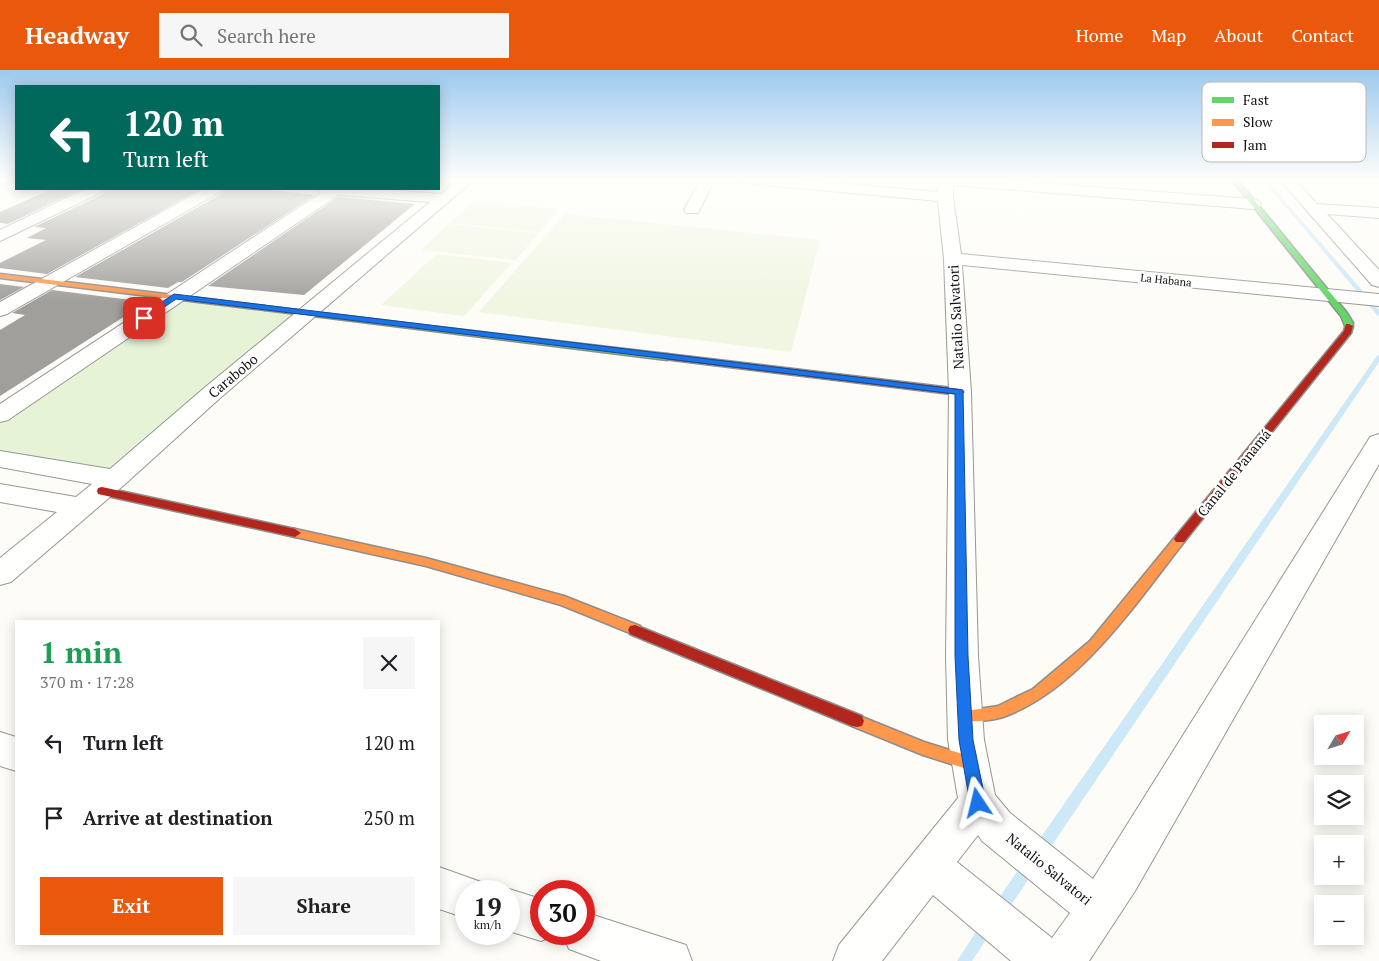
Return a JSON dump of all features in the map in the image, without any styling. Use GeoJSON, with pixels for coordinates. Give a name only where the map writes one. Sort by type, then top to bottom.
{"type":"FeatureCollection","features":[{"type":"Feature","properties":{"kind":"street"},"geometry":{"type":"LineString","coordinates":[[0,236],[32,221]]}},
{"type":"Feature","properties":{"kind":"street"},"geometry":{"type":"LineString","coordinates":[[0,310],[159,221]]}},
{"type":"Feature","properties":{"kind":"street"},"geometry":{"type":"LineString","coordinates":[[0,415],[284,221]]}},
{"type":"Feature","properties":{"kind":"street","name":"Carabobo"},"geometry":{"type":"LineString","coordinates":[[0,574],[100,493],[211,394],[419,221]]}},
{"type":"Feature","properties":{"kind":"street","name":"Natalio Salvatori"},"geometry":{"type":"LineString","coordinates":[[949,221],[960,392],[962,656],[966,740],[978,803],[996,827],[1098,909]]}},
{"type":"Feature","properties":{"kind":"street","name":"Canal de Panamá"},"geometry":{"type":"LineString","coordinates":[[965,716],[1000,712],[1038,693],[1095,645],[1348,331],[1348,323],[1267,221]]}},
{"type":"Feature","properties":{"kind":"street"},"geometry":{"type":"LineString","coordinates":[[1325,221],[1379,280]]}},
{"type":"Feature","properties":{"kind":"street","name":"La Habana"},"geometry":{"type":"LineString","coordinates":[[953,259],[1379,300]]}},
{"type":"Feature","properties":{"kind":"street"},"geometry":{"type":"LineString","coordinates":[[0,276],[960,392]]}},
{"type":"Feature","properties":{"kind":"street"},"geometry":{"type":"LineString","coordinates":[[1063,961],[1098,909],[1379,442]]}},
{"type":"Feature","properties":{"kind":"street"},"geometry":{"type":"LineString","coordinates":[[0,459],[100,493],[426,562],[564,601],[923,748],[970,763]]}},
{"type":"Feature","properties":{"kind":"street"},"geometry":{"type":"LineString","coordinates":[[0,494],[100,493]]}},
{"type":"Feature","properties":{"kind":"street"},"geometry":{"type":"LineString","coordinates":[[0,749],[15,754]]}},
{"type":"Feature","properties":{"kind":"street"},"geometry":{"type":"LineString","coordinates":[[855,961],[978,803]]}},
{"type":"Feature","properties":{"kind":"street"},"geometry":{"type":"LineString","coordinates":[[929,865],[1045,961]]}},
{"type":"Feature","properties":{"kind":"street"},"geometry":{"type":"LineString","coordinates":[[440,888],[455,893]]}},
{"type":"Feature","properties":{"kind":"street"},"geometry":{"type":"LineString","coordinates":[[595,937],[670,961]]}},
{"type":"Feature","properties":{"kind":"green space"},"geometry":{"type":"Polygon","coordinates":[[[453,221],[549,221],[539,232],[450,223],[453,221]]]}},
{"type":"Feature","properties":{"kind":"green space"},"geometry":{"type":"Polygon","coordinates":[[[559,221],[630,221],[820,240],[791,352],[479,312],[559,221]]]}},
{"type":"Feature","properties":{"kind":"green space"},"geometry":{"type":"Polygon","coordinates":[[[448,224],[538,233],[516,260],[421,250],[448,224]]]}},
{"type":"Feature","properties":{"kind":"green space"},"geometry":{"type":"Polygon","coordinates":[[[437,254],[512,263],[464,316],[381,305],[437,254]]]}},
{"type":"Feature","properties":{"kind":"green space"},"geometry":{"type":"Polygon","coordinates":[[[175,297],[308,314],[115,479],[0,459],[0,415],[175,297]]]}},
{"type":"Feature","properties":{"kind":"building"},"geometry":{"type":"Polygon","coordinates":[[[0,221],[15,221],[8,224],[0,223],[0,221]]]}},
{"type":"Feature","properties":{"kind":"building"},"geometry":{"type":"Polygon","coordinates":[[[47,221],[144,221],[47,274],[0,268],[0,263],[46,240],[27,238],[46,228],[34,227],[47,221]]]}},
{"type":"Feature","properties":{"kind":"building"},"geometry":{"type":"Polygon","coordinates":[[[174,221],[276,221],[182,282],[178,282],[168,288],[75,277],[174,221]]]}},
{"type":"Feature","properties":{"kind":"building"},"geometry":{"type":"Polygon","coordinates":[[[304,221],[395,221],[304,295],[208,286],[304,221]]]}},
{"type":"Feature","properties":{"kind":"building"},"geometry":{"type":"Polygon","coordinates":[[[0,284],[24,287],[0,300],[0,284]]]}},
{"type":"Feature","properties":{"kind":"building"},"geometry":{"type":"Polygon","coordinates":[[[52,290],[147,302],[0,396],[0,330],[25,315],[12,313],[52,290]]]}},
{"type":"Feature","properties":{"kind":"waterway"},"geometry":{"type":"LineString","coordinates":[[1299,221],[1379,314]]}},
{"type":"Feature","properties":{"kind":"waterway"},"geometry":{"type":"LineString","coordinates":[[1039,852],[1379,357]]}},
{"type":"Feature","properties":{"kind":"waterway"},"geometry":{"type":"LineString","coordinates":[[1000,909],[1029,866]]}},
{"type":"Feature","properties":{"kind":"waterway"},"geometry":{"type":"LineString","coordinates":[[964,961],[988,926]]}},
{"type":"Feature","properties":{"kind":"traffic: fast"},"geometry":{"type":"LineString","coordinates":[[1268,221],[1344,315],[1349,326]]}},
{"type":"Feature","properties":{"kind":"traffic: fast"},"geometry":{"type":"LineString","coordinates":[[265,308],[667,357]]}},
{"type":"Feature","properties":{"kind":"traffic: slow"},"geometry":{"type":"LineString","coordinates":[[0,276],[265,308]]}},
{"type":"Feature","properties":{"kind":"traffic: slow"},"geometry":{"type":"LineString","coordinates":[[295,533],[426,562],[564,601],[635,630]]}},
{"type":"Feature","properties":{"kind":"traffic: slow"},"geometry":{"type":"LineString","coordinates":[[965,716],[1000,712],[1038,693],[1095,645],[1180,539]]}},
{"type":"Feature","properties":{"kind":"traffic: slow"},"geometry":{"type":"LineString","coordinates":[[857,721],[923,748],[970,763]]}},
{"type":"Feature","properties":{"kind":"traffic: jam"},"geometry":{"type":"LineString","coordinates":[[1180,539],[1348,331],[1349,326]]}},
{"type":"Feature","properties":{"kind":"traffic: jam"},"geometry":{"type":"LineString","coordinates":[[667,357],[960,392]]}},
{"type":"Feature","properties":{"kind":"traffic: jam"},"geometry":{"type":"LineString","coordinates":[[102,491],[295,533]]}},
{"type":"Feature","properties":{"kind":"traffic: jam"},"geometry":{"type":"LineString","coordinates":[[635,630],[857,721]]}},
{"type":"Feature","properties":{"kind":"route"},"geometry":{"type":"LineString","coordinates":[[144,318],[174,297],[960,392],[962,656],[966,740],[978,803]]}}]}
